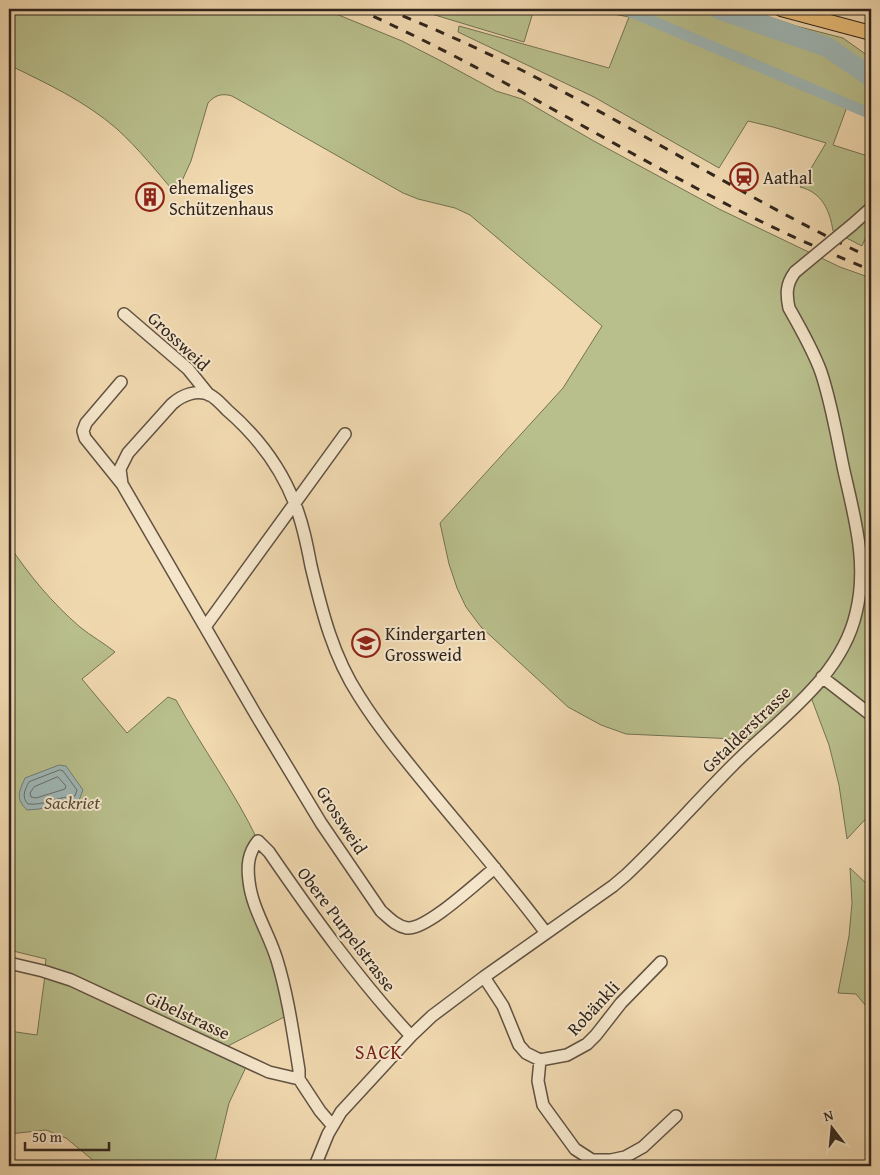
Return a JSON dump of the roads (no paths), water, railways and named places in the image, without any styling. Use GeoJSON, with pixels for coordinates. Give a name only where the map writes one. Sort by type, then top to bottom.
{"type":"FeatureCollection","features":[{"type":"Feature","properties":{"kind":"main road"},"geometry":{"type":"LineString","coordinates":[[781,9],[871,33]]}},
{"type":"Feature","properties":{"kind":"street","name":"Gstalderstrasse"},"geometry":{"type":"LineString","coordinates":[[315,1166],[332,1125],[341,1112],[411,1036],[432,1016],[484,977],[626,875],[733,765],[790,711],[822,677],[844,646],[856,614],[862,574],[860,543],[829,399],[814,355],[789,308],[787,300],[788,285],[794,272],[871,208]]}},
{"type":"Feature","properties":{"kind":"street","name":"Grossweid"},"geometry":{"type":"LineString","coordinates":[[124,314],[188,369],[210,395],[252,434],[274,464],[295,503],[301,520],[325,621],[335,651],[348,678],[388,738],[546,933]]}},
{"type":"Feature","properties":{"kind":"street","name":"Grossweid"},"geometry":{"type":"LineString","coordinates":[[121,382],[86,423],[83,431],[85,438],[122,484],[321,823],[382,911],[394,923],[407,928],[420,927],[494,868]]}},
{"type":"Feature","properties":{"kind":"street","name":"Grossweid"},"geometry":{"type":"LineString","coordinates":[[122,484],[120,469],[128,453],[172,404],[180,397],[189,394],[210,395]]}},
{"type":"Feature","properties":{"kind":"street"},"geometry":{"type":"LineString","coordinates":[[205,627],[345,434]]}},
{"type":"Feature","properties":{"kind":"street"},"geometry":{"type":"LineString","coordinates":[[822,677],[871,715]]}},
{"type":"Feature","properties":{"kind":"street","name":"Obere Purpelstrasse"},"geometry":{"type":"LineString","coordinates":[[299,1079],[300,1070],[279,967],[253,900],[249,883],[249,856],[252,848],[258,841],[269,852],[339,950],[387,1010],[411,1036]]}},
{"type":"Feature","properties":{"kind":"street","name":"Robänkli"},"geometry":{"type":"LineString","coordinates":[[540,1060],[567,1055],[587,1044],[617,1007],[661,962]]}},
{"type":"Feature","properties":{"kind":"street","name":"Gibelstrasse"},"geometry":{"type":"LineString","coordinates":[[9,963],[44,971],[71,980],[269,1072],[299,1079]]}},
{"type":"Feature","properties":{"kind":"street"},"geometry":{"type":"LineString","coordinates":[[484,977],[503,1006],[519,1045],[526,1053],[540,1060],[538,1081],[543,1104],[575,1149],[592,1160],[611,1160],[625,1157],[643,1147],[676,1116]]}},
{"type":"Feature","properties":{"kind":"street"},"geometry":{"type":"LineString","coordinates":[[299,1079],[320,1111],[332,1125]]}},
{"type":"Feature","properties":{"kind":"water"},"geometry":{"type":"Polygon","coordinates":[[[59,765],[66,766],[83,790],[76,808],[69,800],[39,809],[27,810],[23,806],[19,795],[25,778],[59,765]]]}},
{"type":"Feature","properties":{"kind":"waterway"},"geometry":{"type":"LineString","coordinates":[[624,9],[871,114]]}},
{"type":"Feature","properties":{"kind":"waterway"},"geometry":{"type":"LineString","coordinates":[[718,9],[827,47],[871,77]]}},
{"type":"Feature","properties":{"kind":"railway"},"geometry":{"type":"LineString","coordinates":[[357,9],[443,50],[739,211],[804,242],[871,270]]}},
{"type":"Feature","properties":{"kind":"railway"},"geometry":{"type":"LineString","coordinates":[[386,9],[430,27],[537,78],[792,218],[871,258]]}},
{"type":"Feature","properties":{"kind":"place","name":"Aathal"},"geometry":{"type":"Point","coordinates":[744,177]}},
{"type":"Feature","properties":{"kind":"place","name":"ehemaliges Schützenhaus"},"geometry":{"type":"Point","coordinates":[150,197]}},
{"type":"Feature","properties":{"kind":"place","name":"Kindergarten Grossweid"},"geometry":{"type":"Point","coordinates":[366,643]}},
{"type":"Feature","properties":{"kind":"district","name":"SACK"},"geometry":{"type":"Point","coordinates":[379,1051]}},
{"type":"Feature","properties":{"kind":"park label","name":"Sackriet"},"geometry":{"type":"Point","coordinates":[72,802]}}]}
